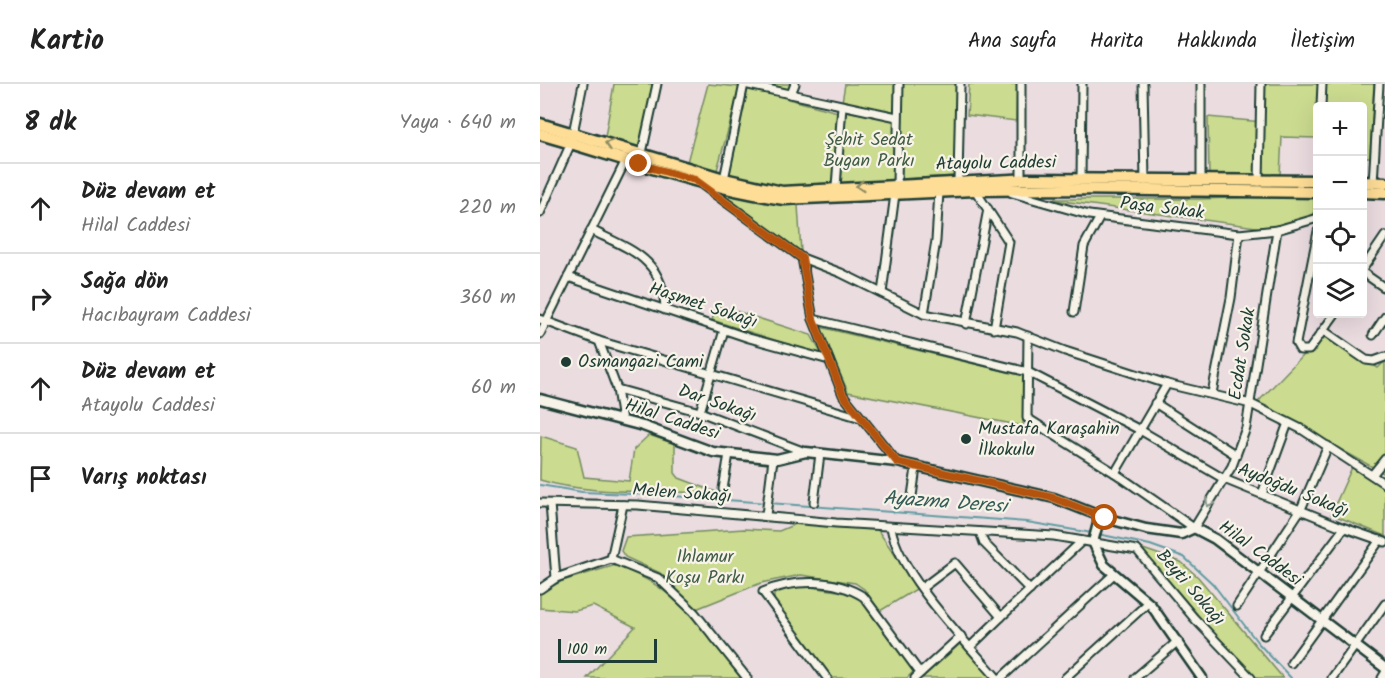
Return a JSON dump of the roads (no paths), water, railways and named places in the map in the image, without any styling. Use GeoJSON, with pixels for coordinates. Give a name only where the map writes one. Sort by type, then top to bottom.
{"type":"FeatureCollection","features":[{"type":"Feature","properties":{"kind":"main road","name":"Atayolu Caddesi"},"geometry":{"type":"LineString","coordinates":[[540,124],[626,160],[695,180],[784,199],[958,181],[1021,179],[1313,182]]}},
{"type":"Feature","properties":{"kind":"main road","name":"Atayolu Caddesi"},"geometry":{"type":"LineString","coordinates":[[540,134],[642,153],[724,179],[782,192],[836,187],[939,192],[975,190],[1313,192]]}},
{"type":"Feature","properties":{"kind":"main road"},"geometry":{"type":"LineString","coordinates":[[1368,182],[1385,183]]}},
{"type":"Feature","properties":{"kind":"main road"},"geometry":{"type":"LineString","coordinates":[[1367,192],[1385,193]]}},
{"type":"Feature","properties":{"kind":"street"},"geometry":{"type":"LineString","coordinates":[[540,212],[571,138],[584,84]]}},
{"type":"Feature","properties":{"kind":"street"},"geometry":{"type":"LineString","coordinates":[[642,153],[657,84]]}},
{"type":"Feature","properties":{"kind":"street"},"geometry":{"type":"LineString","coordinates":[[724,179],[744,84],[897,117]]}},
{"type":"Feature","properties":{"kind":"street"},"geometry":{"type":"LineString","coordinates":[[791,94],[795,84]]}},
{"type":"Feature","properties":{"kind":"street"},"geometry":{"type":"LineString","coordinates":[[882,293],[896,189],[899,84]]}},
{"type":"Feature","properties":{"kind":"street"},"geometry":{"type":"LineString","coordinates":[[958,181],[960,84]]}},
{"type":"Feature","properties":{"kind":"street"},"geometry":{"type":"LineString","coordinates":[[1021,84],[1021,179]]}},
{"type":"Feature","properties":{"kind":"street"},"geometry":{"type":"LineString","coordinates":[[1081,180],[1083,84]]}},
{"type":"Feature","properties":{"kind":"street"},"geometry":{"type":"LineString","coordinates":[[1143,84],[1145,181]]}},
{"type":"Feature","properties":{"kind":"street"},"geometry":{"type":"LineString","coordinates":[[1201,84],[1201,182]]}},
{"type":"Feature","properties":{"kind":"street"},"geometry":{"type":"LineString","coordinates":[[1259,182],[1261,84]]}},
{"type":"Feature","properties":{"kind":"street"},"geometry":{"type":"LineString","coordinates":[[1321,102],[1322,84]]}},
{"type":"Feature","properties":{"kind":"street"},"geometry":{"type":"LineString","coordinates":[[1368,182],[1379,84]]}},
{"type":"Feature","properties":{"kind":"street"},"geometry":{"type":"LineString","coordinates":[[836,187],[842,106]]}},
{"type":"Feature","properties":{"kind":"street"},"geometry":{"type":"LineString","coordinates":[[540,334],[543,320],[568,278],[626,160]]}},
{"type":"Feature","properties":{"kind":"street"},"geometry":{"type":"LineString","coordinates":[[690,168],[695,180],[802,258],[924,314],[1028,336],[1167,384],[1251,404],[1328,446],[1385,483]]}},
{"type":"Feature","properties":{"kind":"street"},"geometry":{"type":"LineString","coordinates":[[975,190],[1009,242],[994,328]]}},
{"type":"Feature","properties":{"kind":"street","name":"Paşa Sokak"},"geometry":{"type":"LineString","coordinates":[[1004,190],[1057,208],[1100,217],[1239,234],[1277,230],[1313,219]]}},
{"type":"Feature","properties":{"kind":"street"},"geometry":{"type":"LineString","coordinates":[[924,314],[936,241],[939,192]]}},
{"type":"Feature","properties":{"kind":"street"},"geometry":{"type":"LineString","coordinates":[[966,324],[988,209]]}},
{"type":"Feature","properties":{"kind":"street"},"geometry":{"type":"LineString","coordinates":[[1074,312],[1084,246],[1100,217]]}},
{"type":"Feature","properties":{"kind":"street"},"geometry":{"type":"LineString","coordinates":[[591,230],[628,249],[649,264],[660,278],[664,291],[665,310]]}},
{"type":"Feature","properties":{"kind":"street","name":"Ecdat Sokak"},"geometry":{"type":"LineString","coordinates":[[1194,528],[1236,455],[1251,404],[1277,230]]}},
{"type":"Feature","properties":{"kind":"street"},"geometry":{"type":"LineString","coordinates":[[1212,393],[1232,298],[1239,234]]}},
{"type":"Feature","properties":{"kind":"street"},"geometry":{"type":"LineString","coordinates":[[1367,264],[1385,236]]}},
{"type":"Feature","properties":{"kind":"street"},"geometry":{"type":"LineString","coordinates":[[1313,252],[1296,343],[1299,350],[1306,351],[1332,318]]}},
{"type":"Feature","properties":{"kind":"street"},"geometry":{"type":"LineString","coordinates":[[802,258],[813,319],[843,395],[897,462]]}},
{"type":"Feature","properties":{"kind":"street"},"geometry":{"type":"LineString","coordinates":[[1367,275],[1385,288]]}},
{"type":"Feature","properties":{"kind":"street","name":"Haşmet Sokağı"},"geometry":{"type":"LineString","coordinates":[[568,278],[724,330],[829,360]]}},
{"type":"Feature","properties":{"kind":"street"},"geometry":{"type":"LineString","coordinates":[[1373,335],[1385,317]]}},
{"type":"Feature","properties":{"kind":"street","name":"Aydoğdu Sokağı"},"geometry":{"type":"LineString","coordinates":[[813,319],[1028,372],[1140,430],[1224,479],[1382,541]]}},
{"type":"Feature","properties":{"kind":"street"},"geometry":{"type":"LineString","coordinates":[[543,320],[599,341],[861,418]]}},
{"type":"Feature","properties":{"kind":"street"},"geometry":{"type":"LineString","coordinates":[[699,412],[724,330]]}},
{"type":"Feature","properties":{"kind":"street"},"geometry":{"type":"LineString","coordinates":[[1324,331],[1366,360],[1381,360],[1385,357]]}},
{"type":"Feature","properties":{"kind":"street"},"geometry":{"type":"LineString","coordinates":[[1028,336],[1027,418],[1115,473],[1194,528]]}},
{"type":"Feature","properties":{"kind":"street"},"geometry":{"type":"LineString","coordinates":[[599,341],[616,389],[622,421]]}},
{"type":"Feature","properties":{"kind":"street"},"geometry":{"type":"LineString","coordinates":[[1115,473],[1167,384]]}},
{"type":"Feature","properties":{"kind":"street","name":"Dar Sokağı"},"geometry":{"type":"LineString","coordinates":[[616,389],[699,412],[806,452]]}},
{"type":"Feature","properties":{"kind":"street","name":"Hilal Caddesi"},"geometry":{"type":"LineString","coordinates":[[540,399],[622,421],[713,452],[773,459],[806,452],[897,462],[1054,498],[1101,516],[1146,529],[1180,534],[1194,528],[1215,539],[1385,668]]}},
{"type":"Feature","properties":{"kind":"street"},"geometry":{"type":"LineString","coordinates":[[1155,403],[1236,455]]}},
{"type":"Feature","properties":{"kind":"street"},"geometry":{"type":"LineString","coordinates":[[1262,494],[1288,423]]}},
{"type":"Feature","properties":{"kind":"street"},"geometry":{"type":"LineString","coordinates":[[1237,606],[1301,509],[1328,446]]}},
{"type":"Feature","properties":{"kind":"street"},"geometry":{"type":"LineString","coordinates":[[723,489],[729,454]]}},
{"type":"Feature","properties":{"kind":"street"},"geometry":{"type":"LineString","coordinates":[[814,502],[820,454]]}},
{"type":"Feature","properties":{"kind":"street"},"geometry":{"type":"LineString","coordinates":[[767,511],[773,459]]}},
{"type":"Feature","properties":{"kind":"street"},"geometry":{"type":"LineString","coordinates":[[1372,475],[1385,459]]}},
{"type":"Feature","properties":{"kind":"street"},"geometry":{"type":"LineString","coordinates":[[912,496],[916,468]]}},
{"type":"Feature","properties":{"kind":"street","name":"Melen Sokağı"},"geometry":{"type":"LineString","coordinates":[[540,503],[767,511],[891,527]]}},
{"type":"Feature","properties":{"kind":"street"},"geometry":{"type":"LineString","coordinates":[[550,504],[556,579]]}},
{"type":"Feature","properties":{"kind":"street"},"geometry":{"type":"LineString","coordinates":[[611,559],[623,505]]}},
{"type":"Feature","properties":{"kind":"street"},"geometry":{"type":"LineString","coordinates":[[1101,516],[1094,537],[1104,565],[1148,603],[1178,641],[1199,677]]}},
{"type":"Feature","properties":{"kind":"street"},"geometry":{"type":"LineString","coordinates":[[891,527],[892,538],[922,588],[970,647],[999,678],[1114,574]]}},
{"type":"Feature","properties":{"kind":"street","name":"Beyti Sokağı"},"geometry":{"type":"LineString","coordinates":[[891,527],[1054,536],[1082,541],[1094,537],[1137,550],[1194,618],[1251,678]]}},
{"type":"Feature","properties":{"kind":"street"},"geometry":{"type":"LineString","coordinates":[[1264,635],[1344,528]]}},
{"type":"Feature","properties":{"kind":"street"},"geometry":{"type":"LineString","coordinates":[[980,532],[984,543],[1030,591]]}},
{"type":"Feature","properties":{"kind":"street"},"geometry":{"type":"LineString","coordinates":[[970,647],[1082,541]]}},
{"type":"Feature","properties":{"kind":"street"},"geometry":{"type":"LineString","coordinates":[[1291,663],[1382,541]]}},
{"type":"Feature","properties":{"kind":"street"},"geometry":{"type":"LineString","coordinates":[[540,589],[556,579],[611,559],[658,578],[694,612],[747,678]]}},
{"type":"Feature","properties":{"kind":"street"},"geometry":{"type":"LineString","coordinates":[[922,588],[955,563],[1001,617]]}},
{"type":"Feature","properties":{"kind":"street"},"geometry":{"type":"LineString","coordinates":[[827,678],[763,592],[803,581],[854,590],[864,597],[917,675],[961,636]]}},
{"type":"Feature","properties":{"kind":"street"},"geometry":{"type":"LineString","coordinates":[[1065,678],[1148,603]]}},
{"type":"Feature","properties":{"kind":"street"},"geometry":{"type":"LineString","coordinates":[[1332,678],[1354,644],[1385,604]]}},
{"type":"Feature","properties":{"kind":"street"},"geometry":{"type":"LineString","coordinates":[[1135,678],[1178,641]]}},
{"type":"Feature","properties":{"kind":"street"},"geometry":{"type":"LineString","coordinates":[[1382,678],[1385,673]]}},
{"type":"Feature","properties":{"kind":"waterway","name":"Ayazma Deresi"},"geometry":{"type":"LineString","coordinates":[[540,485],[582,492],[659,495],[1027,522],[1092,533]]}},
{"type":"Feature","properties":{"kind":"waterway","name":"Ayazma Deresi"},"geometry":{"type":"LineString","coordinates":[[1098,534],[1150,545],[1184,557],[1213,584],[1258,643],[1291,678]]}},
{"type":"Feature","properties":{"kind":"place","name":"Osmangazi Cami"},"geometry":{"type":"Point","coordinates":[566,362]}},
{"type":"Feature","properties":{"kind":"place","name":"Mustafa Karaşahin İlkokulu"},"geometry":{"type":"Point","coordinates":[966,439]}},
{"type":"Feature","properties":{"kind":"park label","name":"Şehit Sedat Bugan Parkı"},"geometry":{"type":"Point","coordinates":[869,150]}},
{"type":"Feature","properties":{"kind":"park label","name":"Ihlamur Koşu Parkı"},"geometry":{"type":"Point","coordinates":[705,567]}}]}
